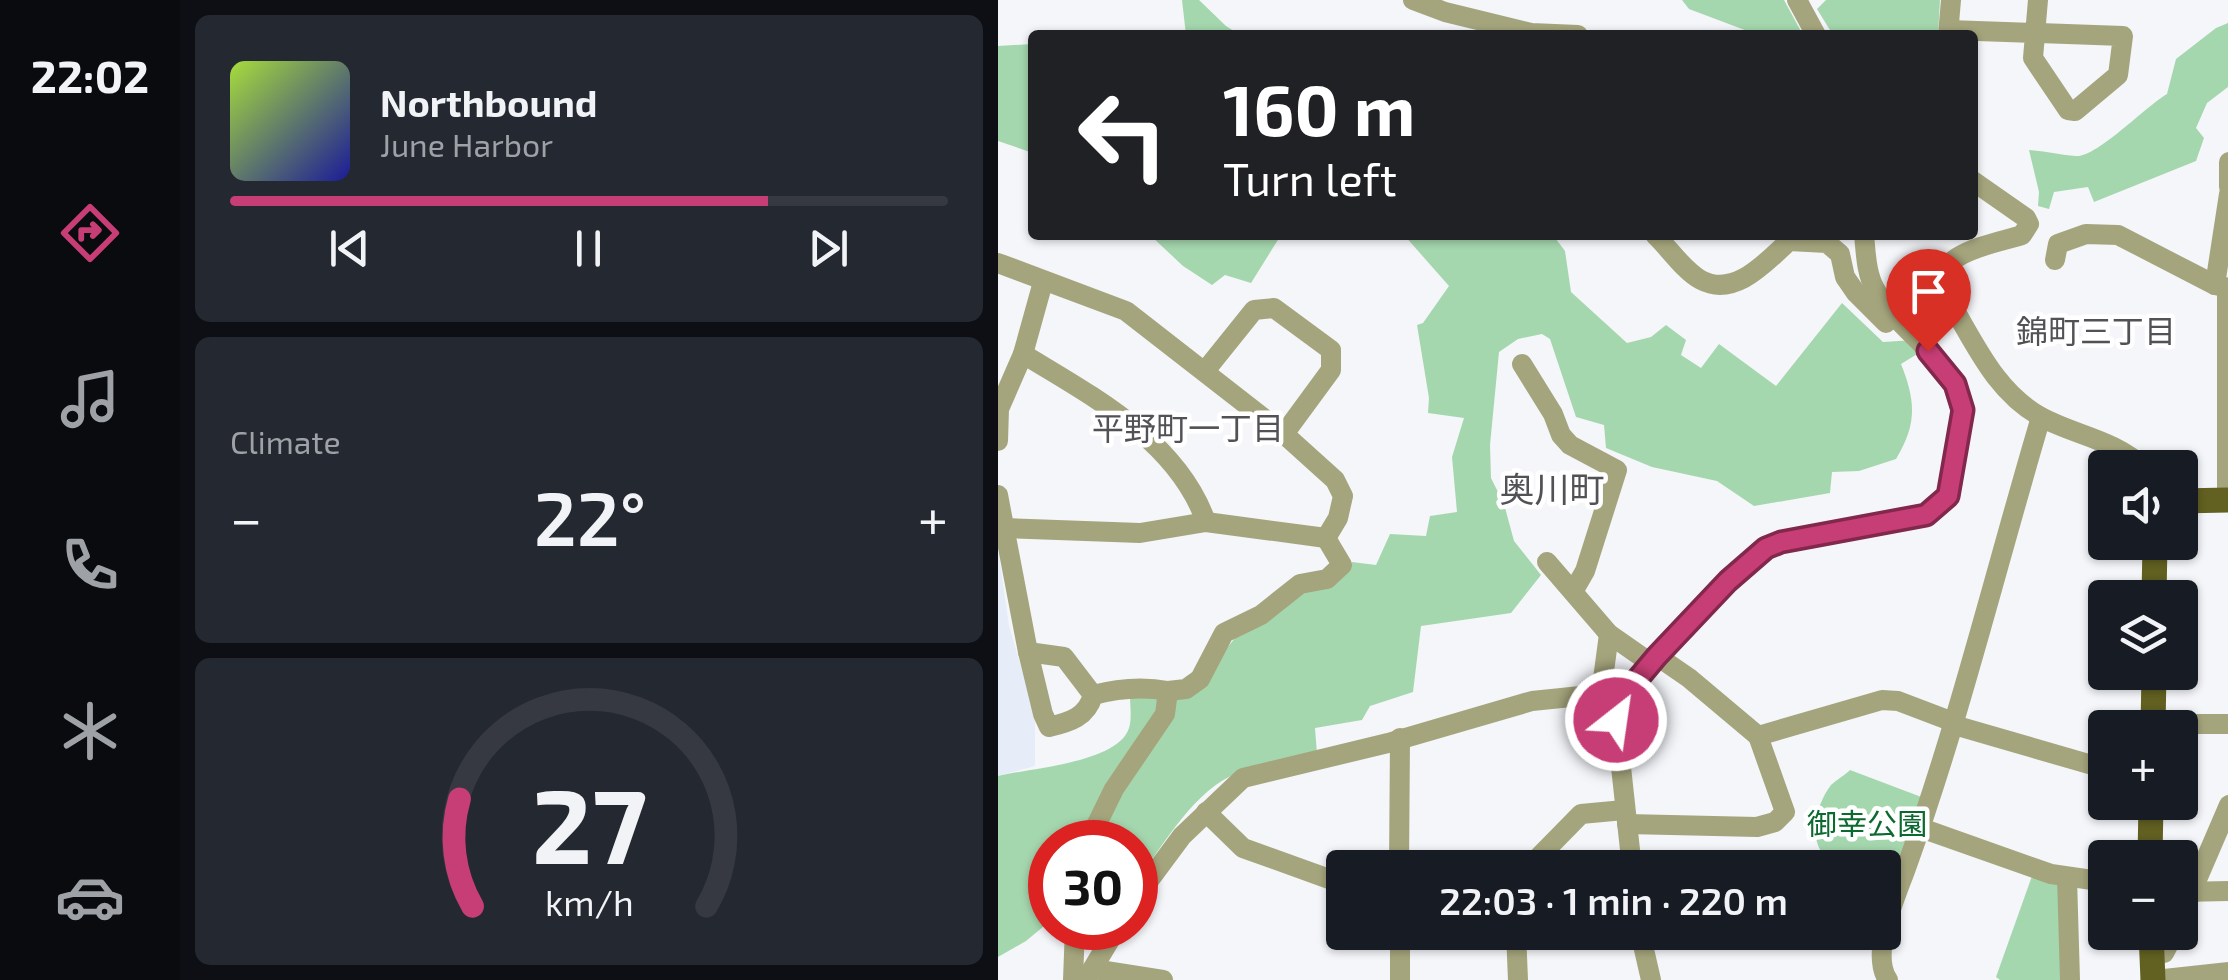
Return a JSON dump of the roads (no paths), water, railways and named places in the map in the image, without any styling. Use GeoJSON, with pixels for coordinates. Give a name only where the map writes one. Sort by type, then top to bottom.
{"type":"FeatureCollection","features":[{"type":"Feature","properties":{"kind":"main road"},"geometry":{"type":"LineString","coordinates":[[2198,501],[2228,500]]}},
{"type":"Feature","properties":{"kind":"main road"},"geometry":{"type":"LineString","coordinates":[[2154,980],[2157,950]]}},
{"type":"Feature","properties":{"kind":"street"},"geometry":{"type":"LineString","coordinates":[[1413,0],[1515,30]]}},
{"type":"Feature","properties":{"kind":"street"},"geometry":{"type":"LineString","coordinates":[[1797,0],[1813,30]]}},
{"type":"Feature","properties":{"kind":"street"},"geometry":{"type":"LineString","coordinates":[[1949,30],[1951,0]]}},
{"type":"Feature","properties":{"kind":"street"},"geometry":{"type":"LineString","coordinates":[[1978,33],[2036,34],[2122,36],[2118,74],[2074,111],[2068,110],[2034,58],[2036,34],[2038,0]]}},
{"type":"Feature","properties":{"kind":"street"},"geometry":{"type":"LineString","coordinates":[[2228,162],[2224,287],[2228,500]]}},
{"type":"Feature","properties":{"kind":"street"},"geometry":{"type":"LineString","coordinates":[[1978,184],[2029,224],[2022,235],[1964,252],[1950,262],[1943,275],[1943,290],[2004,390],[2041,417],[2119,450]]}},
{"type":"Feature","properties":{"kind":"street"},"geometry":{"type":"LineString","coordinates":[[2055,260],[2058,244],[2086,234],[2109,232],[2224,287]]}},
{"type":"Feature","properties":{"kind":"street"},"geometry":{"type":"LineString","coordinates":[[1661,240],[1700,280],[1724,286],[1744,278],[1790,241],[1827,243],[1840,254],[1846,278],[1856,293],[1890,328],[1915,336]]}},
{"type":"Feature","properties":{"kind":"street"},"geometry":{"type":"LineString","coordinates":[[1158,868],[1182,836],[1243,778],[1532,701],[1615,697],[1728,581],[1766,548],[1926,515],[1948,496],[1963,410],[1960,398],[1955,384],[1872,285],[1865,240]]}},
{"type":"Feature","properties":{"kind":"street"},"geometry":{"type":"LineString","coordinates":[[998,263],[1126,311],[1284,434],[1335,480],[1344,496],[1338,518],[1326,538]]}},
{"type":"Feature","properties":{"kind":"street"},"geometry":{"type":"LineString","coordinates":[[998,441],[999,411],[1023,354],[1043,282]]}},
{"type":"Feature","properties":{"kind":"street"},"geometry":{"type":"LineString","coordinates":[[1205,372],[1254,310],[1274,308],[1331,350],[1331,370],[1284,434]]}},
{"type":"Feature","properties":{"kind":"street"},"geometry":{"type":"LineString","coordinates":[[1023,354],[1108,408],[1144,437],[1175,467],[1200,503],[1206,522]]}},
{"type":"Feature","properties":{"kind":"street"},"geometry":{"type":"LineString","coordinates":[[1522,364],[1553,414],[1561,435],[1570,445],[1617,470],[1585,571],[1574,590]]}},
{"type":"Feature","properties":{"kind":"street"},"geometry":{"type":"LineString","coordinates":[[1888,980],[1881,970],[1886,920],[1954,725],[2041,417]]}},
{"type":"Feature","properties":{"kind":"street"},"geometry":{"type":"LineString","coordinates":[[998,495],[1028,652],[1049,727],[1074,721],[1090,706],[1094,695]]}},
{"type":"Feature","properties":{"kind":"street"},"geometry":{"type":"LineString","coordinates":[[1004,528],[1140,534],[1206,522],[1326,538]]}},
{"type":"Feature","properties":{"kind":"street"},"geometry":{"type":"LineString","coordinates":[[1094,695],[1133,688],[1186,689],[1200,679],[1224,633],[1261,615],[1300,584],[1327,579],[1342,565],[1326,538]]}},
{"type":"Feature","properties":{"kind":"street"},"geometry":{"type":"LineString","coordinates":[[1545,850],[1580,814],[1757,827],[1775,822],[1785,812],[1758,736],[1690,678],[1609,634],[1546,562]]}},
{"type":"Feature","properties":{"kind":"street"},"geometry":{"type":"LineString","coordinates":[[1609,634],[1602,680],[1615,697],[1630,850]]}},
{"type":"Feature","properties":{"kind":"street"},"geometry":{"type":"LineString","coordinates":[[1028,652],[1064,658],[1094,695]]}},
{"type":"Feature","properties":{"kind":"street"},"geometry":{"type":"LineString","coordinates":[[1099,820],[1114,789],[1165,714],[1168,690]]}},
{"type":"Feature","properties":{"kind":"street"},"geometry":{"type":"LineString","coordinates":[[1758,736],[1882,700],[1898,701],[1954,725],[2088,764]]}},
{"type":"Feature","properties":{"kind":"street"},"geometry":{"type":"LineString","coordinates":[[2198,725],[2228,724]]}},
{"type":"Feature","properties":{"kind":"street"},"geometry":{"type":"LineString","coordinates":[[1399,850],[1400,738]]}},
{"type":"Feature","properties":{"kind":"street"},"geometry":{"type":"LineString","coordinates":[[2198,868],[2228,805]]}},
{"type":"Feature","properties":{"kind":"street"},"geometry":{"type":"LineString","coordinates":[[1206,812],[1243,848],[1326,878]]}},
{"type":"Feature","properties":{"kind":"street"},"geometry":{"type":"LineString","coordinates":[[1920,828],[2067,877],[2088,880]]}},
{"type":"Feature","properties":{"kind":"street"},"geometry":{"type":"LineString","coordinates":[[2067,877],[2070,980]]}},
{"type":"Feature","properties":{"kind":"street"},"geometry":{"type":"LineString","coordinates":[[2198,892],[2228,891]]}},
{"type":"Feature","properties":{"kind":"street"},"geometry":{"type":"LineString","coordinates":[[1073,980],[1074,950]]}},
{"type":"Feature","properties":{"kind":"street"},"geometry":{"type":"LineString","coordinates":[[1104,950],[1090,974],[1163,980]]}},
{"type":"Feature","properties":{"kind":"street"},"geometry":{"type":"LineString","coordinates":[[1400,950],[1400,980]]}},
{"type":"Feature","properties":{"kind":"street"},"geometry":{"type":"LineString","coordinates":[[1517,950],[1518,980]]}},
{"type":"Feature","properties":{"kind":"street"},"geometry":{"type":"LineString","coordinates":[[1644,950],[1651,980]]}},
{"type":"Feature","properties":{"kind":"street"},"geometry":{"type":"LineString","coordinates":[[2154,980],[2228,972]]}},
{"type":"Feature","properties":{"kind":"district","name":"錦町三丁目"},"geometry":{"type":"Point","coordinates":[2096,330]}},
{"type":"Feature","properties":{"kind":"district","name":"平野町一丁目"},"geometry":{"type":"Point","coordinates":[1188,427]}},
{"type":"Feature","properties":{"kind":"district","name":"奥川町"},"geometry":{"type":"Point","coordinates":[1552,488]}},
{"type":"Feature","properties":{"kind":"park label","name":"御幸公園"},"geometry":{"type":"Point","coordinates":[1867,823]}}]}
